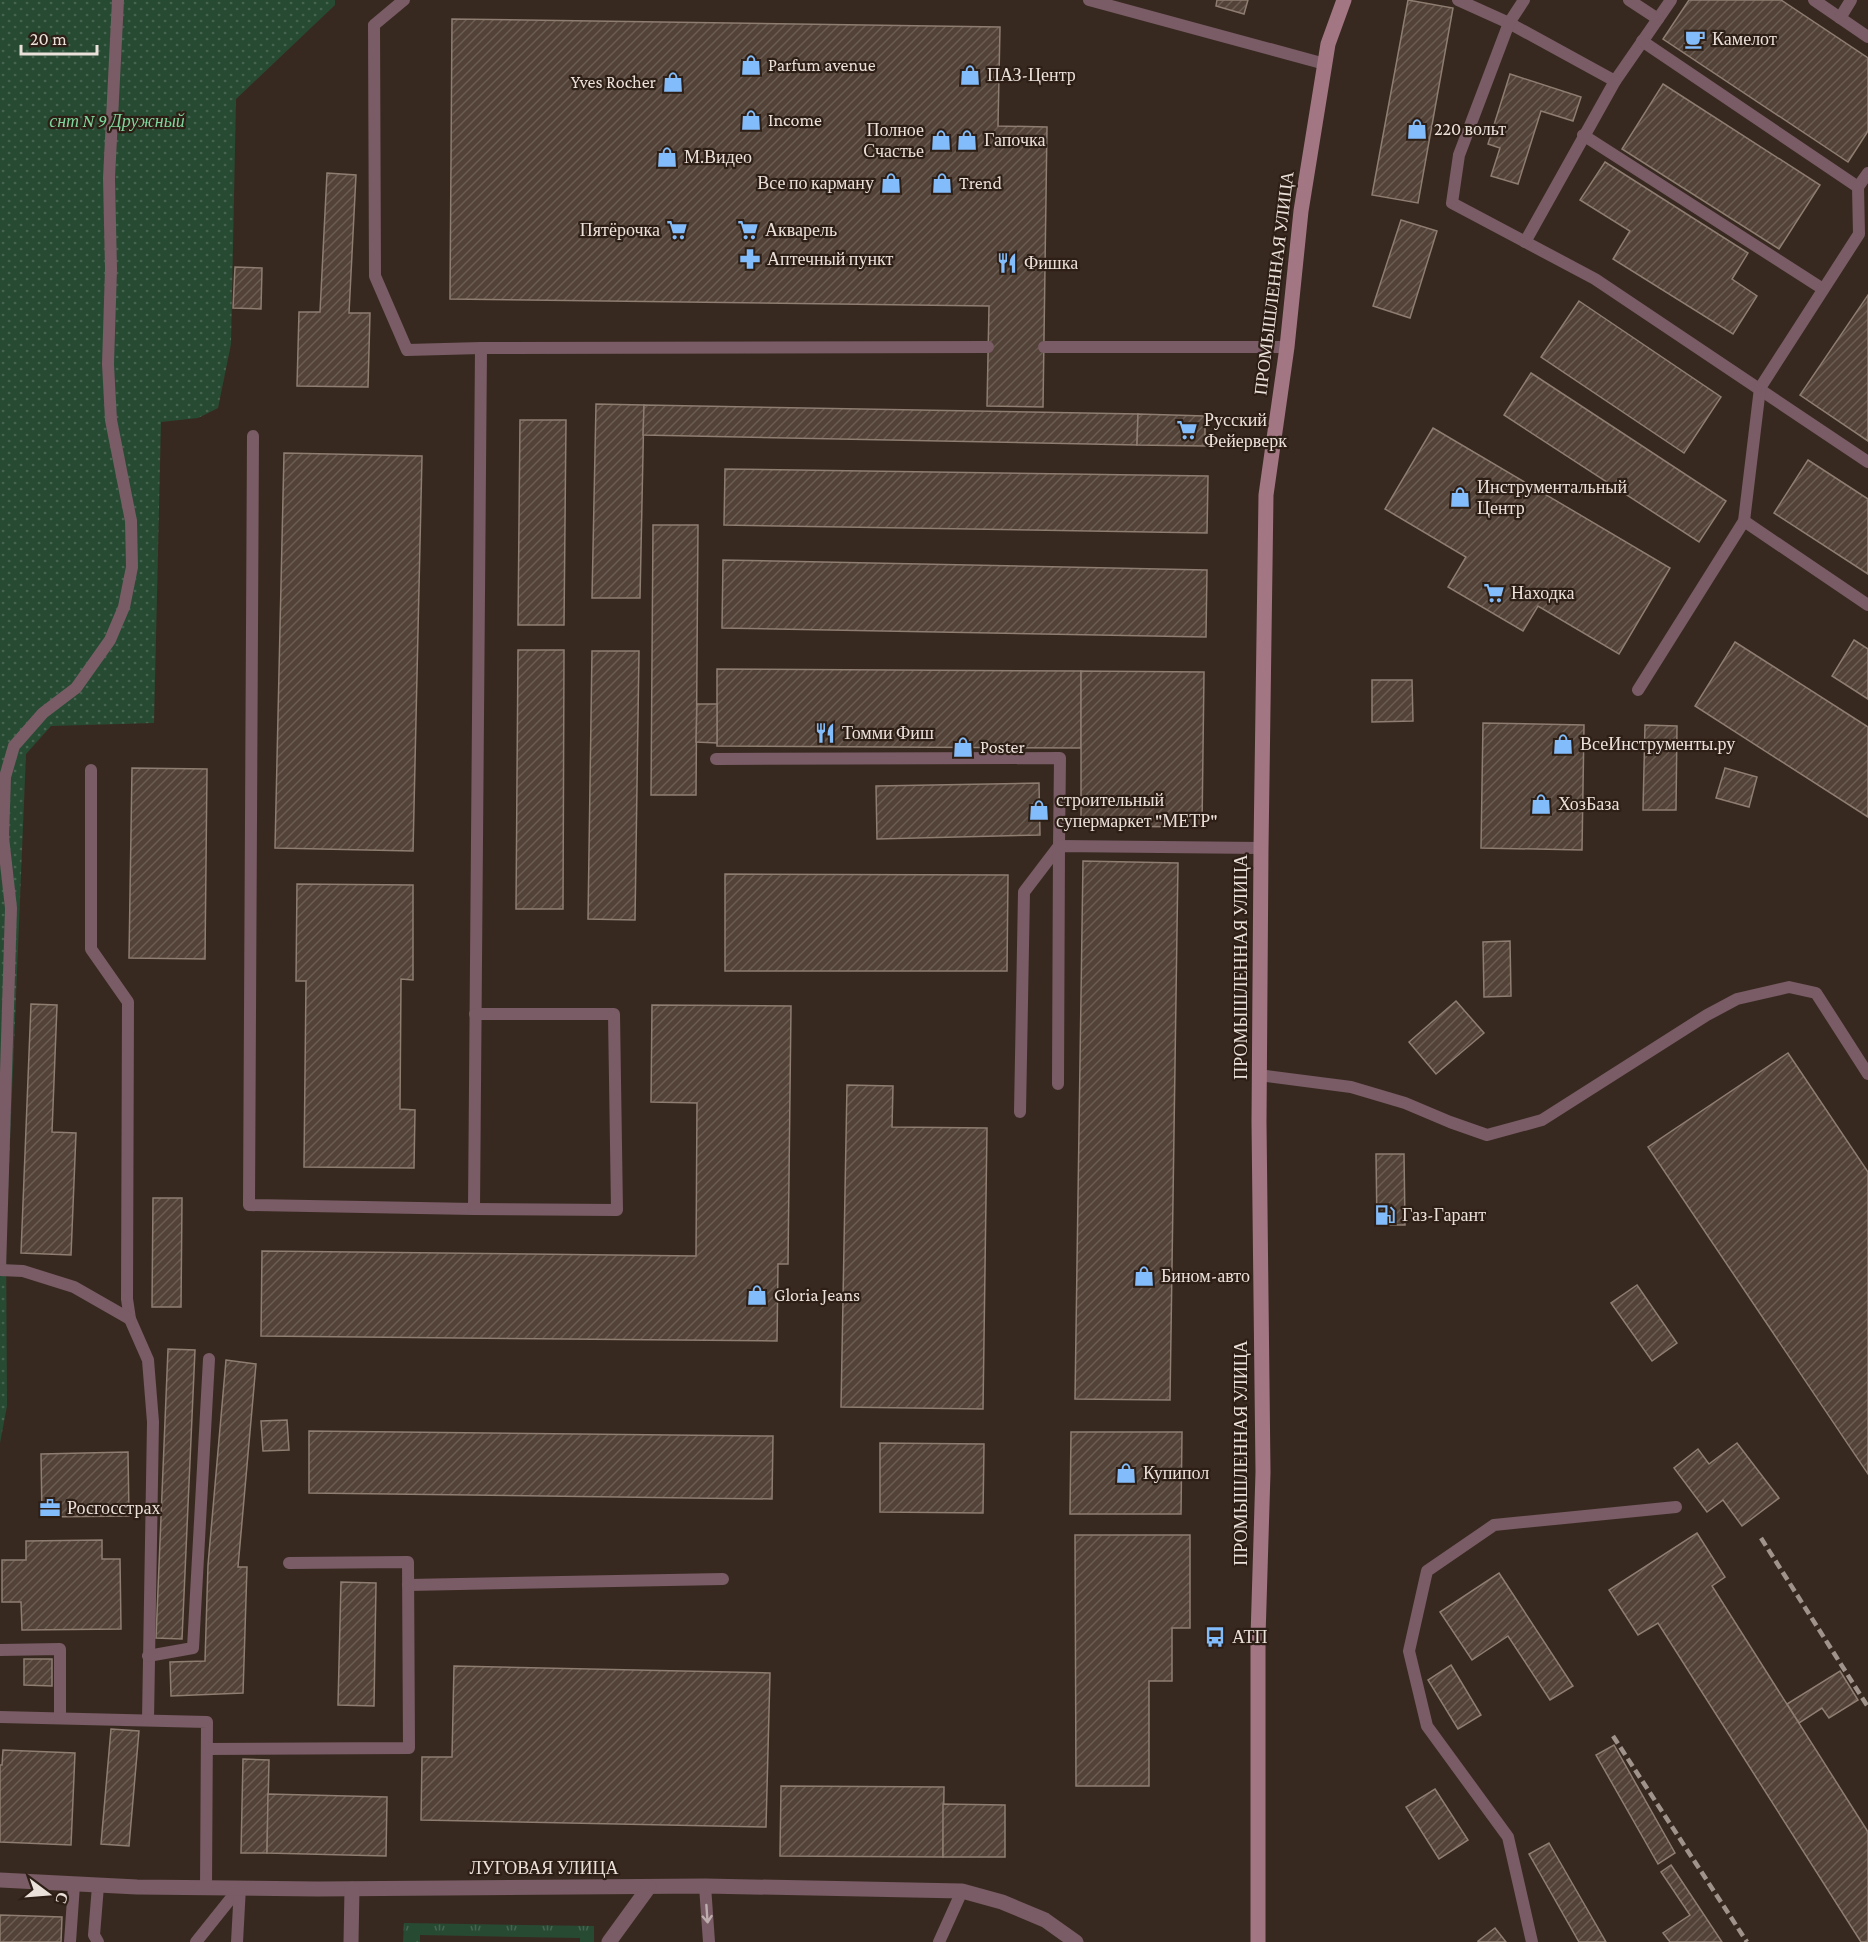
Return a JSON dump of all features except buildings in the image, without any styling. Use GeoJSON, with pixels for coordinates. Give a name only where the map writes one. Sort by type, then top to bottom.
{"type":"FeatureCollection","features":[{"type":"Feature","properties":{"kind":"main road","name":"ПРОМЫШЛЕННАЯ УЛИЦА"},"geometry":{"type":"LineString","coordinates":[[1257,1942],[1258,1648],[1263,1473],[1259,1075],[1266,495],[1287,347],[1301,211],[1328,44],[1344,0]]}},
{"type":"Feature","properties":{"kind":"street","name":"ЛУГОВАЯ УЛИЦА"},"geometry":{"type":"LineString","coordinates":[[0,1880],[98,1886],[352,1889],[705,1886],[962,1891],[1002,1902],[1045,1920],[1076,1942]]}},
{"type":"Feature","properties":{"kind":"street"},"geometry":{"type":"LineString","coordinates":[[609,1942],[649,1887]]}},
{"type":"Feature","properties":{"kind":"street"},"geometry":{"type":"LineString","coordinates":[[351,1942],[352,1889]]}},
{"type":"Feature","properties":{"kind":"lane"},"geometry":{"type":"LineString","coordinates":[[118,0],[109,178],[111,269],[108,364],[111,420],[131,521],[132,567],[124,607],[111,640],[76,688],[43,712],[14,746],[5,777],[2,807],[3,837],[11,908],[0,1270],[23,1271],[74,1287],[130,1319]]}},
{"type":"Feature","properties":{"kind":"lane"},"geometry":{"type":"LineString","coordinates":[[404,0],[374,25],[375,276],[407,350],[988,347]]}},
{"type":"Feature","properties":{"kind":"lane"},"geometry":{"type":"LineString","coordinates":[[1089,0],[1325,64]]}},
{"type":"Feature","properties":{"kind":"lane"},"geometry":{"type":"LineString","coordinates":[[1458,0],[1509,23],[1615,81]]}},
{"type":"Feature","properties":{"kind":"lane"},"geometry":{"type":"LineString","coordinates":[[1524,0],[1509,23],[1459,155],[1452,203],[1595,279],[1868,462]]}},
{"type":"Feature","properties":{"kind":"lane"},"geometry":{"type":"LineString","coordinates":[[1629,0],[1658,19]]}},
{"type":"Feature","properties":{"kind":"lane"},"geometry":{"type":"LineString","coordinates":[[1525,242],[1615,81],[1671,0]]}},
{"type":"Feature","properties":{"kind":"lane"},"geometry":{"type":"LineString","coordinates":[[1814,0],[1868,37]]}},
{"type":"Feature","properties":{"kind":"lane"},"geometry":{"type":"LineString","coordinates":[[1839,18],[1851,0]]}},
{"type":"Feature","properties":{"kind":"lane"},"geometry":{"type":"LineString","coordinates":[[1642,41],[1858,187]]}},
{"type":"Feature","properties":{"kind":"lane"},"geometry":{"type":"LineString","coordinates":[[1583,135],[1823,289]]}},
{"type":"Feature","properties":{"kind":"lane"},"geometry":{"type":"LineString","coordinates":[[1638,690],[1744,521],[1760,388],[1859,234],[1858,187],[1868,173]]}},
{"type":"Feature","properties":{"kind":"lane"},"geometry":{"type":"LineString","coordinates":[[1044,347],[1287,347]]}},
{"type":"Feature","properties":{"kind":"lane"},"geometry":{"type":"LineString","coordinates":[[474,1209],[481,348]]}},
{"type":"Feature","properties":{"kind":"lane"},"geometry":{"type":"LineString","coordinates":[[253,436],[249,1205],[617,1209],[614,1014],[475,1014]]}},
{"type":"Feature","properties":{"kind":"lane"},"geometry":{"type":"LineString","coordinates":[[1744,521],[1868,605]]}},
{"type":"Feature","properties":{"kind":"lane"},"geometry":{"type":"LineString","coordinates":[[717,759],[1060,758],[1058,1084]]}},
{"type":"Feature","properties":{"kind":"lane"},"geometry":{"type":"LineString","coordinates":[[91,770],[91,949],[128,1002],[128,1299],[130,1319],[148,1360],[153,1422],[148,1720]]}},
{"type":"Feature","properties":{"kind":"lane"},"geometry":{"type":"LineString","coordinates":[[1059,846],[1261,848]]}},
{"type":"Feature","properties":{"kind":"lane"},"geometry":{"type":"LineString","coordinates":[[1020,1112],[1024,892],[1059,846]]}},
{"type":"Feature","properties":{"kind":"lane"},"geometry":{"type":"LineString","coordinates":[[1259,1075],[1351,1087],[1405,1102],[1487,1135],[1542,1120],[1707,1015],[1737,999],[1789,987],[1816,993],[1868,1074]]}},
{"type":"Feature","properties":{"kind":"lane"},"geometry":{"type":"LineString","coordinates":[[148,1656],[193,1648],[209,1359]]}},
{"type":"Feature","properties":{"kind":"lane"},"geometry":{"type":"LineString","coordinates":[[1532,1942],[1509,1837],[1427,1726],[1409,1651],[1427,1571],[1494,1525],[1676,1507]]}},
{"type":"Feature","properties":{"kind":"lane"},"geometry":{"type":"LineString","coordinates":[[207,1749],[409,1748],[408,1562],[289,1563]]}},
{"type":"Feature","properties":{"kind":"lane"},"geometry":{"type":"LineString","coordinates":[[408,1585],[723,1579]]}},
{"type":"Feature","properties":{"kind":"lane"},"geometry":{"type":"LineString","coordinates":[[0,1650],[60,1649],[60,1718]]}},
{"type":"Feature","properties":{"kind":"lane"},"geometry":{"type":"LineString","coordinates":[[0,1717],[207,1722],[206,1887]]}},
{"type":"Feature","properties":{"kind":"lane"},"geometry":{"type":"LineString","coordinates":[[70,1942],[74,1885]]}},
{"type":"Feature","properties":{"kind":"lane"},"geometry":{"type":"LineString","coordinates":[[98,1886],[94,1935],[98,1942]]}},
{"type":"Feature","properties":{"kind":"lane"},"geometry":{"type":"LineString","coordinates":[[705,1886],[709,1942]]}},
{"type":"Feature","properties":{"kind":"lane"},"geometry":{"type":"LineString","coordinates":[[196,1942],[240,1887]]}},
{"type":"Feature","properties":{"kind":"lane"},"geometry":{"type":"LineString","coordinates":[[237,1942],[240,1887]]}},
{"type":"Feature","properties":{"kind":"lane"},"geometry":{"type":"LineString","coordinates":[[939,1942],[962,1891]]}},
{"type":"Feature","properties":{"kind":"green space","name":"снт N 9 Дружный"},"geometry":{"type":"Polygon","coordinates":[[[0,0],[335,0],[335,5],[236,99],[231,344],[218,408],[198,418],[161,422],[154,723],[51,726],[26,754],[6,1238],[7,1406],[0,1443],[0,0]]]}},
{"type":"Feature","properties":{"kind":"green space"},"geometry":{"type":"Polygon","coordinates":[[[404,1923],[594,1926],[594,1942],[580,1942],[580,1938],[420,1935],[420,1942],[403,1942],[404,1923]]]}},
{"type":"Feature","properties":{"kind":"railway"},"geometry":{"type":"LineString","coordinates":[[1761,1538],[1868,1707]]}},
{"type":"Feature","properties":{"kind":"railway"},"geometry":{"type":"LineString","coordinates":[[1613,1736],[1747,1942]]}},
{"type":"Feature","properties":{"kind":"place","name":"Камелот"},"geometry":{"type":"Point","coordinates":[1695,39]}},
{"type":"Feature","properties":{"kind":"place","name":"Parfum avenue"},"geometry":{"type":"Point","coordinates":[751,65]}},
{"type":"Feature","properties":{"kind":"place","name":"ПАЗ-Центр"},"geometry":{"type":"Point","coordinates":[970,75]}},
{"type":"Feature","properties":{"kind":"place","name":"Yves Rocher"},"geometry":{"type":"Point","coordinates":[673,82]}},
{"type":"Feature","properties":{"kind":"place","name":"Income"},"geometry":{"type":"Point","coordinates":[751,120]}},
{"type":"Feature","properties":{"kind":"place","name":"220 вольт"},"geometry":{"type":"Point","coordinates":[1417,129]}},
{"type":"Feature","properties":{"kind":"place","name":"Полное Счастье"},"geometry":{"type":"Point","coordinates":[941,140]}},
{"type":"Feature","properties":{"kind":"place","name":"Гапочка"},"geometry":{"type":"Point","coordinates":[967,140]}},
{"type":"Feature","properties":{"kind":"place","name":"М.Видео"},"geometry":{"type":"Point","coordinates":[667,157]}},
{"type":"Feature","properties":{"kind":"place","name":"Все по карману"},"geometry":{"type":"Point","coordinates":[891,183]}},
{"type":"Feature","properties":{"kind":"place","name":"Trend"},"geometry":{"type":"Point","coordinates":[942,183]}},
{"type":"Feature","properties":{"kind":"place","name":"Пятёрочка"},"geometry":{"type":"Point","coordinates":[677,230]}},
{"type":"Feature","properties":{"kind":"place","name":"Акварель"},"geometry":{"type":"Point","coordinates":[748,230]}},
{"type":"Feature","properties":{"kind":"place","name":"Аптечный пункт"},"geometry":{"type":"Point","coordinates":[750,259]}},
{"type":"Feature","properties":{"kind":"place","name":"Фишка"},"geometry":{"type":"Point","coordinates":[1007,263]}},
{"type":"Feature","properties":{"kind":"place","name":"Русский Фейерверк"},"geometry":{"type":"Point","coordinates":[1187,430]}},
{"type":"Feature","properties":{"kind":"place","name":"Инструментальный Центр"},"geometry":{"type":"Point","coordinates":[1460,497]}},
{"type":"Feature","properties":{"kind":"place","name":"Находка"},"geometry":{"type":"Point","coordinates":[1494,593]}},
{"type":"Feature","properties":{"kind":"place","name":"Томми Фиш"},"geometry":{"type":"Point","coordinates":[825,733]}},
{"type":"Feature","properties":{"kind":"place","name":"ВсеИнструменты.ру"},"geometry":{"type":"Point","coordinates":[1563,744]}},
{"type":"Feature","properties":{"kind":"place","name":"Poster"},"geometry":{"type":"Point","coordinates":[963,747]}},
{"type":"Feature","properties":{"kind":"place","name":"ХозБаза"},"geometry":{"type":"Point","coordinates":[1541,804]}},
{"type":"Feature","properties":{"kind":"place","name":"строительный супермаркет \"МЕТР\""},"geometry":{"type":"Point","coordinates":[1039,810]}},
{"type":"Feature","properties":{"kind":"place","name":"Газ-Гарант"},"geometry":{"type":"Point","coordinates":[1385,1215]}},
{"type":"Feature","properties":{"kind":"place","name":"Бином-авто"},"geometry":{"type":"Point","coordinates":[1144,1276]}},
{"type":"Feature","properties":{"kind":"place","name":"Gloria Jeans"},"geometry":{"type":"Point","coordinates":[757,1295]}},
{"type":"Feature","properties":{"kind":"place","name":"Купипол"},"geometry":{"type":"Point","coordinates":[1126,1473]}},
{"type":"Feature","properties":{"kind":"place","name":"Росгосстрах"},"geometry":{"type":"Point","coordinates":[50,1508]}},
{"type":"Feature","properties":{"kind":"place","name":"АТП"},"geometry":{"type":"Point","coordinates":[1215,1637]}}]}
